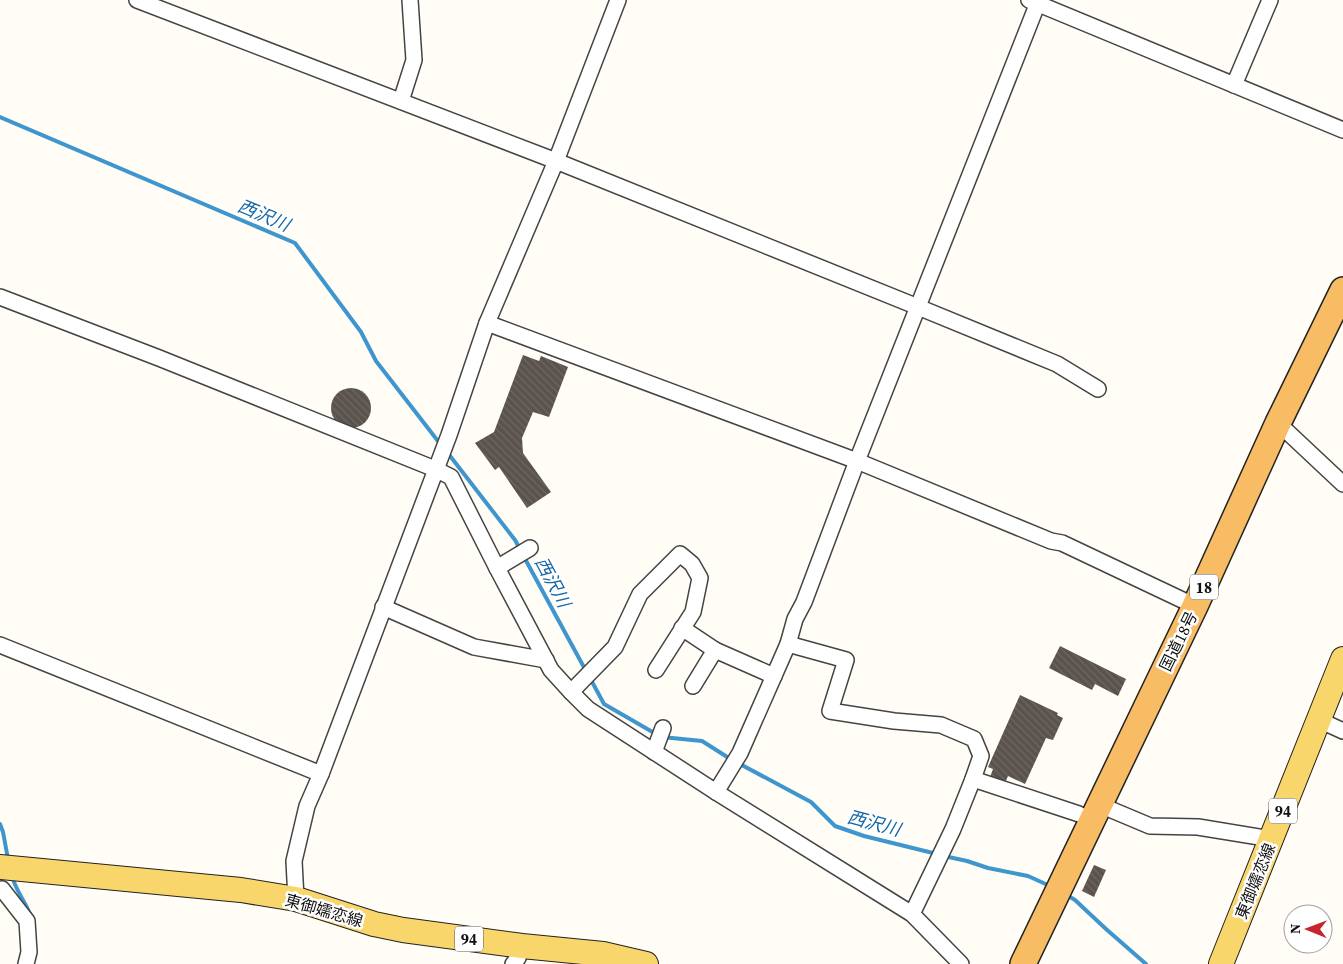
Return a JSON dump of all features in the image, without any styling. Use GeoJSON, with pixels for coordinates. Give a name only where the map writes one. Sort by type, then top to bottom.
{"type":"FeatureCollection","features":[{"type":"Feature","properties":{"kind":"highway","name":"国道18号"},"geometry":{"type":"LineString","coordinates":[[1023,964],[1089,810],[1195,606],[1278,423],[1343,290]]}},
{"type":"Feature","properties":{"kind":"main road","name":"東御嬬恋線"},"geometry":{"type":"LineString","coordinates":[[1221,964],[1343,659]]}},
{"type":"Feature","properties":{"kind":"main road","name":"東御嬬恋線"},"geometry":{"type":"LineString","coordinates":[[1,881],[241,890],[296,899],[374,924],[518,955],[603,954],[646,964]]}},
{"type":"Feature","properties":{"kind":"street"},"geometry":{"type":"LineString","coordinates":[[137,0],[556,161],[918,307],[1057,364],[1098,389]]}},
{"type":"Feature","properties":{"kind":"street"},"geometry":{"type":"LineString","coordinates":[[401,101],[414,60],[410,0]]}},
{"type":"Feature","properties":{"kind":"street"},"geometry":{"type":"LineString","coordinates":[[296,899],[294,861],[307,806],[321,774],[449,435],[487,323],[556,161],[618,0]]}},
{"type":"Feature","properties":{"kind":"street"},"geometry":{"type":"LineString","coordinates":[[1234,84],[1270,0]]}},
{"type":"Feature","properties":{"kind":"street"},"geometry":{"type":"LineString","coordinates":[[716,792],[739,754],[788,644],[1035,1],[1343,130]]}},
{"type":"Feature","properties":{"kind":"street"},"geometry":{"type":"LineString","coordinates":[[0,297],[438,463],[451,477],[551,670],[588,709],[655,748],[716,792],[912,914],[961,964]]}},
{"type":"Feature","properties":{"kind":"street"},"geometry":{"type":"LineString","coordinates":[[487,323],[857,461],[1051,541],[1062,542],[1195,606]]}},
{"type":"Feature","properties":{"kind":"street"},"geometry":{"type":"LineString","coordinates":[[1278,423],[1343,484]]}},
{"type":"Feature","properties":{"kind":"street"},"geometry":{"type":"LineString","coordinates":[[497,568],[530,548]]}},
{"type":"Feature","properties":{"kind":"street"},"geometry":{"type":"LineString","coordinates":[[571,692],[615,647],[640,594],[680,554],[692,564],[700,578],[693,612],[656,670]]}},
{"type":"Feature","properties":{"kind":"street"},"geometry":{"type":"LineString","coordinates":[[384,608],[474,646],[546,660]]}},
{"type":"Feature","properties":{"kind":"street"},"geometry":{"type":"LineString","coordinates":[[682,628],[715,650],[774,676]]}},
{"type":"Feature","properties":{"kind":"street"},"geometry":{"type":"LineString","coordinates":[[788,644],[846,660],[830,711],[894,721],[941,724],[974,739],[981,756],[973,779],[953,829],[912,914]]}},
{"type":"Feature","properties":{"kind":"street"},"geometry":{"type":"LineString","coordinates":[[0,645],[321,774]]}},
{"type":"Feature","properties":{"kind":"street"},"geometry":{"type":"LineString","coordinates":[[693,686],[715,650]]}},
{"type":"Feature","properties":{"kind":"street"},"geometry":{"type":"LineString","coordinates":[[1319,720],[1343,731]]}},
{"type":"Feature","properties":{"kind":"street"},"geometry":{"type":"LineString","coordinates":[[655,748],[663,728]]}},
{"type":"Feature","properties":{"kind":"street"},"geometry":{"type":"LineString","coordinates":[[973,779],[1150,826],[1198,827],[1272,839]]}},
{"type":"Feature","properties":{"kind":"street"},"geometry":{"type":"LineString","coordinates":[[1,881],[27,921],[29,952],[26,964]]}},
{"type":"Feature","properties":{"kind":"building"},"geometry":{"type":"Polygon","coordinates":[[[523,355],[539,361],[541,356],[568,367],[549,417],[533,412],[522,438],[523,453],[551,492],[527,508],[499,467],[495,470],[475,443],[494,432],[523,355]]]}},
{"type":"Feature","properties":{"kind":"building"},"geometry":{"type":"Polygon","coordinates":[[[351,388],[365,394],[371,408],[365,422],[351,428],[337,422],[331,408],[337,394],[351,388]]]}},
{"type":"Feature","properties":{"kind":"building"},"geometry":{"type":"Polygon","coordinates":[[[1060,646],[1126,679],[1118,696],[1095,684],[1092,690],[1049,668],[1060,646]]]}},
{"type":"Feature","properties":{"kind":"building"},"geometry":{"type":"Polygon","coordinates":[[[1020,695],[1058,713],[1057,715],[1063,718],[1053,740],[1046,738],[1025,784],[1008,776],[1005,783],[990,777],[993,769],[988,767],[1020,695]]]}},
{"type":"Feature","properties":{"kind":"building"},"geometry":{"type":"Polygon","coordinates":[[[1094,865],[1106,870],[1094,897],[1082,891],[1094,865]]]}},
{"type":"Feature","properties":{"kind":"waterway","name":"西沢川"},"geometry":{"type":"LineString","coordinates":[[0,117],[295,243],[361,332],[376,361],[441,445]]}},
{"type":"Feature","properties":{"kind":"waterway","name":"西沢川"},"geometry":{"type":"LineString","coordinates":[[447,452],[515,540],[521,551]]}},
{"type":"Feature","properties":{"kind":"waterway","name":"西沢川"},"geometry":{"type":"LineString","coordinates":[[524,557],[586,671]]}},
{"type":"Feature","properties":{"kind":"waterway","name":"西沢川"},"geometry":{"type":"LineString","coordinates":[[590,678],[604,704],[656,734]]}},
{"type":"Feature","properties":{"kind":"waterway","name":"西沢川"},"geometry":{"type":"LineString","coordinates":[[662,737],[702,741],[732,760]]}},
{"type":"Feature","properties":{"kind":"waterway","name":"西沢川"},"geometry":{"type":"LineString","coordinates":[[738,763],[811,802],[835,826],[864,836],[937,854]]}},
{"type":"Feature","properties":{"kind":"waterway"},"geometry":{"type":"LineString","coordinates":[[0,824],[8,859]]}},
{"type":"Feature","properties":{"kind":"waterway","name":"西沢川"},"geometry":{"type":"LineString","coordinates":[[944,856],[1028,876],[1050,886]]}},
{"type":"Feature","properties":{"kind":"waterway"},"geometry":{"type":"LineString","coordinates":[[12,875],[30,914]]}},
{"type":"Feature","properties":{"kind":"waterway","name":"西沢川"},"geometry":{"type":"LineString","coordinates":[[1065,894],[1075,900],[1146,964]]}}]}
